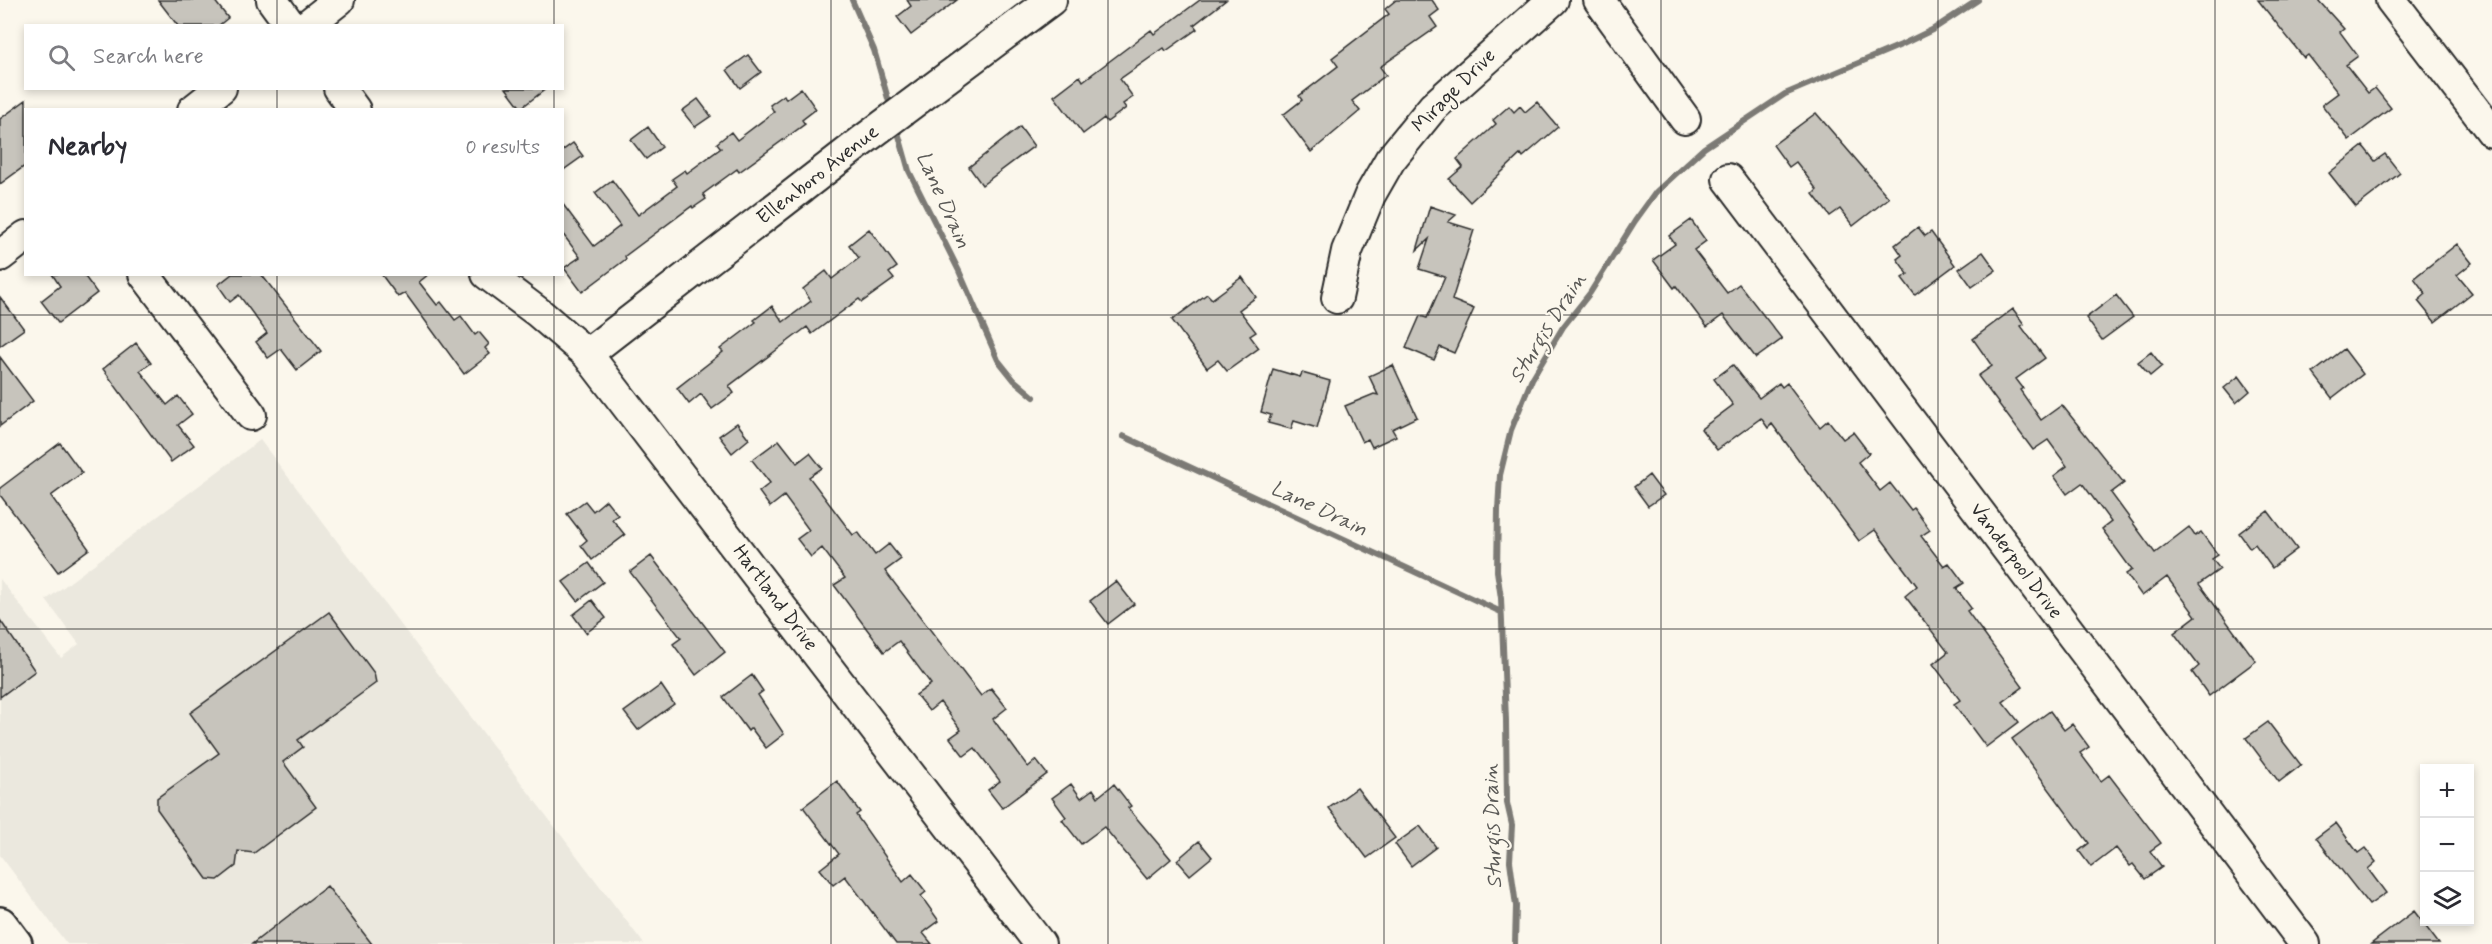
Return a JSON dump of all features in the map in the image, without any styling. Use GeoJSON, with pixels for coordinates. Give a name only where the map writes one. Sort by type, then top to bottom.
{"type":"FeatureCollection","features":[{"type":"Feature","properties":{"kind":"main road"},"geometry":{"type":"LineString","coordinates":[[0,924],[15,944]]}},
{"type":"Feature","properties":{"kind":"main road"},"geometry":{"type":"LineString","coordinates":[[0,939],[10,944]]}},
{"type":"Feature","properties":{"kind":"street"},"geometry":{"type":"LineString","coordinates":[[272,0],[290,24]]}},
{"type":"Feature","properties":{"kind":"street"},"geometry":{"type":"LineString","coordinates":[[309,24],[339,0]]}},
{"type":"Feature","properties":{"kind":"street","name":"Ellenboro Avenue"},"geometry":{"type":"LineString","coordinates":[[587,354],[899,113],[1051,0]]}},
{"type":"Feature","properties":{"kind":"street","name":"Mirage Drive"},"geometry":{"type":"LineString","coordinates":[[1337,298],[1347,251],[1370,195],[1390,160],[1433,107],[1553,0]]}},
{"type":"Feature","properties":{"kind":"street"},"geometry":{"type":"LineString","coordinates":[[1599,0],[1685,119]]}},
{"type":"Feature","properties":{"kind":"street"},"geometry":{"type":"LineString","coordinates":[[2391,0],[2492,132]]}},
{"type":"Feature","properties":{"kind":"street"},"geometry":{"type":"LineString","coordinates":[[195,108],[217,90]]}},
{"type":"Feature","properties":{"kind":"street"},"geometry":{"type":"LineString","coordinates":[[340,90],[354,108]]}},
{"type":"Feature","properties":{"kind":"street","name":"Vanderpool Drive"},"geometry":{"type":"LineString","coordinates":[[1728,178],[2305,944]]}},
{"type":"Feature","properties":{"kind":"street"},"geometry":{"type":"LineString","coordinates":[[0,256],[24,238]]}},
{"type":"Feature","properties":{"kind":"street"},"geometry":{"type":"LineString","coordinates":[[146,276],[251,415]]}},
{"type":"Feature","properties":{"kind":"street","name":"Hartland Drive"},"geometry":{"type":"LineString","coordinates":[[490,276],[539,313],[587,354],[1040,944]]}},
{"type":"Feature","properties":{"kind":"shaded area"},"geometry":{"type":"Polygon","coordinates":[[[260,440],[644,944],[67,944],[0,855],[0,579],[61,658],[79,644],[46,600],[260,440]]]}},
{"type":"Feature","properties":{"kind":"building"},"geometry":{"type":"Polygon","coordinates":[[[158,0],[214,0],[228,18],[220,24],[176,24],[158,0]]]}},
{"type":"Feature","properties":{"kind":"building"},"geometry":{"type":"Polygon","coordinates":[[[907,0],[957,0],[911,35],[897,17],[911,6],[907,0]]]}},
{"type":"Feature","properties":{"kind":"building"},"geometry":{"type":"Polygon","coordinates":[[[1200,0],[1226,0],[1194,25],[1197,29],[1166,51],[1164,48],[1120,79],[1133,97],[1123,104],[1126,108],[1107,122],[1104,118],[1083,134],[1054,96],[1080,76],[1083,81],[1151,30],[1154,34],[1200,0]]]}},
{"type":"Feature","properties":{"kind":"building"},"geometry":{"type":"Polygon","coordinates":[[[1396,0],[1432,0],[1439,10],[1430,17],[1437,27],[1380,67],[1386,75],[1352,101],[1360,111],[1311,152],[1283,115],[1302,100],[1299,96],[1338,66],[1332,58],[1389,14],[1385,9],[1396,0]]]}},
{"type":"Feature","properties":{"kind":"building"},"geometry":{"type":"Polygon","coordinates":[[[2258,0],[2318,0],[2344,29],[2340,32],[2358,56],[2346,65],[2368,93],[2375,88],[2391,108],[2349,140],[2322,105],[2338,93],[2308,55],[2304,58],[2258,0]]]}},
{"type":"Feature","properties":{"kind":"building"},"geometry":{"type":"Polygon","coordinates":[[[748,55],[761,72],[740,88],[727,70],[748,55]]]}},
{"type":"Feature","properties":{"kind":"building"},"geometry":{"type":"Polygon","coordinates":[[[801,88],[816,109],[802,120],[805,124],[739,172],[737,169],[703,194],[706,199],[693,208],[692,206],[625,256],[626,259],[582,292],[564,268],[580,257],[564,236],[564,206],[594,246],[620,226],[595,193],[612,180],[638,215],[677,186],[672,179],[685,170],[687,173],[721,148],[717,143],[731,132],[737,140],[774,112],[770,105],[784,95],[786,99],[801,88]]]}},
{"type":"Feature","properties":{"kind":"building"},"geometry":{"type":"Polygon","coordinates":[[[508,90],[544,90],[521,108],[508,90]]]}},
{"type":"Feature","properties":{"kind":"building"},"geometry":{"type":"Polygon","coordinates":[[[698,99],[711,116],[695,127],[682,111],[698,99]]]}},
{"type":"Feature","properties":{"kind":"building"},"geometry":{"type":"Polygon","coordinates":[[[26,100],[24,166],[0,184],[0,119],[26,100]]]}},
{"type":"Feature","properties":{"kind":"building"},"geometry":{"type":"Polygon","coordinates":[[[1537,102],[1558,127],[1523,157],[1521,154],[1470,202],[1449,179],[1463,167],[1457,159],[1496,124],[1493,120],[1509,106],[1514,112],[1520,106],[1525,112],[1537,102]]]}},
{"type":"Feature","properties":{"kind":"building"},"geometry":{"type":"Polygon","coordinates":[[[1816,113],[1889,198],[1853,226],[1840,209],[1830,216],[1813,194],[1817,190],[1796,162],[1789,167],[1773,145],[1816,113]]]}},
{"type":"Feature","properties":{"kind":"building"},"geometry":{"type":"Polygon","coordinates":[[[648,127],[662,147],[646,159],[631,140],[648,127]]]}},
{"type":"Feature","properties":{"kind":"building"},"geometry":{"type":"Polygon","coordinates":[[[1020,127],[1034,146],[982,185],[969,167],[1020,127]]]}},
{"type":"Feature","properties":{"kind":"building"},"geometry":{"type":"Polygon","coordinates":[[[573,143],[583,156],[564,170],[564,150],[573,143]]]}},
{"type":"Feature","properties":{"kind":"building"},"geometry":{"type":"Polygon","coordinates":[[[2363,146],[2375,161],[2385,154],[2400,173],[2356,207],[2329,173],[2363,146]]]}},
{"type":"Feature","properties":{"kind":"building"},"geometry":{"type":"Polygon","coordinates":[[[1430,206],[1456,215],[1448,222],[1474,230],[1452,300],[1474,309],[1454,353],[1440,347],[1434,360],[1406,348],[1420,316],[1427,318],[1445,277],[1419,269],[1429,239],[1417,250],[1430,206]]]}},
{"type":"Feature","properties":{"kind":"building"},"geometry":{"type":"Polygon","coordinates":[[[1691,220],[1706,241],[1694,250],[1727,293],[1739,284],[1782,339],[1756,358],[1723,315],[1707,327],[1653,260],[1675,244],[1669,236],[1691,220]]]}},
{"type":"Feature","properties":{"kind":"building"},"geometry":{"type":"Polygon","coordinates":[[[1918,227],[1925,236],[1931,232],[1955,265],[1915,295],[1902,278],[1908,274],[1897,259],[1902,255],[1895,245],[1918,227]]]}},
{"type":"Feature","properties":{"kind":"building"},"geometry":{"type":"Polygon","coordinates":[[[869,229],[897,267],[889,273],[894,279],[862,302],[859,299],[812,334],[807,327],[729,386],[734,393],[712,409],[701,394],[689,404],[677,388],[723,352],[720,349],[756,322],[754,320],[772,306],[783,322],[811,301],[803,289],[826,271],[832,279],[859,258],[849,245],[869,229]]]}},
{"type":"Feature","properties":{"kind":"building"},"geometry":{"type":"Polygon","coordinates":[[[2457,244],[2472,263],[2457,275],[2472,293],[2435,322],[2418,301],[2426,294],[2414,278],[2457,244]]]}},
{"type":"Feature","properties":{"kind":"building"},"geometry":{"type":"Polygon","coordinates":[[[1983,252],[1996,270],[1972,287],[1959,269],[1983,252]]]}},
{"type":"Feature","properties":{"kind":"building"},"geometry":{"type":"Polygon","coordinates":[[[53,276],[84,276],[97,293],[58,323],[41,301],[60,286],[53,276]]]}},
{"type":"Feature","properties":{"kind":"building"},"geometry":{"type":"Polygon","coordinates":[[[229,276],[263,276],[321,351],[297,370],[281,349],[268,358],[256,342],[267,333],[239,295],[230,302],[218,285],[229,276]]]}},
{"type":"Feature","properties":{"kind":"building"},"geometry":{"type":"Polygon","coordinates":[[[382,276],[426,276],[419,282],[437,305],[441,302],[455,320],[461,316],[475,335],[479,332],[489,344],[485,348],[490,354],[464,374],[405,293],[398,297],[382,276]]]}},
{"type":"Feature","properties":{"kind":"building"},"geometry":{"type":"Polygon","coordinates":[[[1242,277],[1256,297],[1239,310],[1256,332],[1250,336],[1259,348],[1227,371],[1218,360],[1207,368],[1172,320],[1207,294],[1212,299],[1242,277]]]}},
{"type":"Feature","properties":{"kind":"building"},"geometry":{"type":"Polygon","coordinates":[[[2116,295],[2133,317],[2102,340],[2086,318],[2116,295]]]}},
{"type":"Feature","properties":{"kind":"building"},"geometry":{"type":"Polygon","coordinates":[[[0,297],[24,329],[0,346],[0,297]]]}},
{"type":"Feature","properties":{"kind":"building"},"geometry":{"type":"Polygon","coordinates":[[[2013,309],[2024,324],[2021,326],[2045,358],[2016,379],[2023,388],[2020,390],[2041,420],[2062,405],[2124,483],[2111,493],[2155,553],[2189,527],[2195,536],[2201,532],[2218,555],[2212,559],[2220,569],[2199,584],[2256,661],[2209,696],[2192,672],[2199,666],[2174,633],[2196,616],[2167,577],[2142,596],[2126,574],[2132,570],[2102,529],[2111,522],[2082,483],[2067,494],[2054,476],[2067,466],[2048,440],[2033,450],[1978,376],[1992,366],[1973,339],[2013,309]]]}},
{"type":"Feature","properties":{"kind":"building"},"geometry":{"type":"Polygon","coordinates":[[[136,343],[151,363],[140,371],[167,405],[178,396],[192,414],[178,425],[194,445],[171,462],[103,369],[136,343]]]}},
{"type":"Feature","properties":{"kind":"building"},"geometry":{"type":"Polygon","coordinates":[[[2344,349],[2363,374],[2332,398],[2313,373],[2344,349]]]}},
{"type":"Feature","properties":{"kind":"building"},"geometry":{"type":"Polygon","coordinates":[[[2151,352],[2162,366],[2150,376],[2138,362],[2151,352]]]}},
{"type":"Feature","properties":{"kind":"building"},"geometry":{"type":"Polygon","coordinates":[[[0,357],[33,401],[0,426],[0,357]]]}},
{"type":"Feature","properties":{"kind":"building"},"geometry":{"type":"Polygon","coordinates":[[[1393,365],[1417,417],[1392,429],[1396,436],[1372,447],[1368,439],[1362,442],[1345,406],[1374,394],[1378,395],[1369,376],[1393,365]]]}},
{"type":"Feature","properties":{"kind":"building"},"geometry":{"type":"Polygon","coordinates":[[[1733,365],[1759,398],[1779,383],[1782,387],[1787,383],[1820,427],[1828,420],[1843,439],[1853,432],[1869,453],[1858,462],[1880,491],[1890,483],[1911,510],[1914,508],[1930,530],[1921,536],[1944,566],[1949,563],[1964,583],[1956,588],[1971,608],[1967,611],[2023,687],[2003,702],[2019,722],[1986,747],[1954,704],[1960,700],[1933,664],[1948,652],[1905,596],[1917,586],[1875,530],[1859,541],[1772,424],[1768,428],[1761,418],[1717,450],[1701,429],[1733,405],[1714,379],[1733,365]]]}},
{"type":"Feature","properties":{"kind":"building"},"geometry":{"type":"Polygon","coordinates":[[[1273,369],[1300,377],[1302,373],[1330,381],[1317,428],[1294,421],[1291,429],[1268,423],[1271,415],[1261,412],[1273,369]]]}},
{"type":"Feature","properties":{"kind":"building"},"geometry":{"type":"Polygon","coordinates":[[[2239,376],[2250,391],[2236,403],[2224,388],[2239,376]]]}},
{"type":"Feature","properties":{"kind":"building"},"geometry":{"type":"Polygon","coordinates":[[[737,423],[749,439],[732,453],[719,436],[737,423]]]}},
{"type":"Feature","properties":{"kind":"building"},"geometry":{"type":"Polygon","coordinates":[[[779,440],[797,463],[810,453],[822,468],[809,477],[853,535],[858,532],[875,555],[889,544],[901,559],[885,571],[981,696],[991,688],[1007,708],[993,719],[1028,767],[1036,760],[1047,774],[1002,808],[988,790],[1000,781],[975,748],[964,756],[950,738],[961,730],[940,702],[929,711],[916,695],[931,684],[899,641],[884,652],[834,585],[845,578],[822,548],[811,557],[797,539],[809,530],[784,496],[770,507],[759,492],[770,483],[752,460],[779,440]]]}},
{"type":"Feature","properties":{"kind":"building"},"geometry":{"type":"Polygon","coordinates":[[[60,443],[82,473],[51,496],[89,549],[58,572],[0,495],[0,488],[60,443]]]}},
{"type":"Feature","properties":{"kind":"building"},"geometry":{"type":"Polygon","coordinates":[[[1649,475],[1664,495],[1648,506],[1634,487],[1649,475]]]}},
{"type":"Feature","properties":{"kind":"building"},"geometry":{"type":"Polygon","coordinates":[[[606,500],[618,515],[612,519],[625,535],[592,560],[581,545],[587,540],[567,514],[585,501],[593,511],[606,500]]]}},
{"type":"Feature","properties":{"kind":"building"},"geometry":{"type":"Polygon","coordinates":[[[2268,511],[2297,549],[2272,568],[2255,544],[2250,548],[2239,533],[2268,511]]]}},
{"type":"Feature","properties":{"kind":"building"},"geometry":{"type":"Polygon","coordinates":[[[651,556],[725,652],[696,675],[673,644],[681,638],[630,572],[651,556]]]}},
{"type":"Feature","properties":{"kind":"building"},"geometry":{"type":"Polygon","coordinates":[[[589,563],[603,582],[578,601],[563,582],[589,563]]]}},
{"type":"Feature","properties":{"kind":"building"},"geometry":{"type":"Polygon","coordinates":[[[1116,581],[1134,604],[1108,624],[1090,601],[1116,581]]]}},
{"type":"Feature","properties":{"kind":"building"},"geometry":{"type":"Polygon","coordinates":[[[592,600],[606,618],[586,633],[573,615],[592,600]]]}},
{"type":"Feature","properties":{"kind":"building"},"geometry":{"type":"Polygon","coordinates":[[[329,612],[374,673],[376,683],[298,740],[303,747],[283,762],[316,807],[254,853],[238,851],[236,866],[218,880],[207,879],[157,809],[157,798],[219,753],[190,713],[329,612]]]}},
{"type":"Feature","properties":{"kind":"building"},"geometry":{"type":"Polygon","coordinates":[[[0,620],[35,671],[0,697],[0,620]]]}},
{"type":"Feature","properties":{"kind":"building"},"geometry":{"type":"Polygon","coordinates":[[[752,675],[763,691],[758,695],[784,734],[766,748],[751,728],[748,731],[723,697],[752,675]]]}},
{"type":"Feature","properties":{"kind":"building"},"geometry":{"type":"Polygon","coordinates":[[[661,685],[674,704],[638,730],[624,712],[661,685]]]}},
{"type":"Feature","properties":{"kind":"building"},"geometry":{"type":"Polygon","coordinates":[[[2050,711],[2064,730],[2072,724],[2089,747],[2080,753],[2101,781],[2109,775],[2161,843],[2150,851],[2162,867],[2145,879],[2133,864],[2130,866],[2116,848],[2091,867],[2079,851],[2089,843],[2012,739],[2050,711]]]}},
{"type":"Feature","properties":{"kind":"building"},"geometry":{"type":"Polygon","coordinates":[[[2268,722],[2301,765],[2279,782],[2246,738],[2268,722]]]}},
{"type":"Feature","properties":{"kind":"building"},"geometry":{"type":"Polygon","coordinates":[[[837,781],[860,812],[856,815],[903,882],[912,874],[926,892],[921,896],[939,921],[923,933],[932,944],[896,944],[845,876],[833,885],[820,869],[839,854],[803,807],[837,781]]]}},
{"type":"Feature","properties":{"kind":"building"},"geometry":{"type":"Polygon","coordinates":[[[1071,784],[1081,798],[1093,789],[1098,797],[1114,784],[1131,806],[1128,808],[1171,859],[1147,879],[1104,827],[1081,844],[1062,820],[1066,817],[1052,798],[1071,784]]]}},
{"type":"Feature","properties":{"kind":"building"},"geometry":{"type":"Polygon","coordinates":[[[1357,788],[1395,838],[1367,858],[1329,808],[1357,788]]]}},
{"type":"Feature","properties":{"kind":"building"},"geometry":{"type":"Polygon","coordinates":[[[2336,823],[2358,853],[2365,848],[2376,862],[2368,869],[2386,893],[2369,905],[2316,838],[2336,823]]]}},
{"type":"Feature","properties":{"kind":"building"},"geometry":{"type":"Polygon","coordinates":[[[1420,826],[1436,847],[1411,866],[1395,844],[1420,826]]]}},
{"type":"Feature","properties":{"kind":"building"},"geometry":{"type":"Polygon","coordinates":[[[1199,841],[1212,857],[1190,875],[1177,860],[1199,841]]]}},
{"type":"Feature","properties":{"kind":"building"},"geometry":{"type":"Polygon","coordinates":[[[327,886],[372,944],[252,944],[327,886]]]}},
{"type":"Feature","properties":{"kind":"building"},"geometry":{"type":"Polygon","coordinates":[[[2414,911],[2420,919],[2420,926],[2425,926],[2439,944],[2371,944],[2414,911]]]}},
{"type":"Feature","properties":{"kind":"waterway","name":"Lane Drain"},"geometry":{"type":"LineString","coordinates":[[852,0],[874,50],[891,109]]}},
{"type":"Feature","properties":{"kind":"waterway","name":"Sturgis Drain"},"geometry":{"type":"LineString","coordinates":[[1515,944],[1516,906],[1510,861],[1512,825],[1507,803],[1501,598],[1497,571],[1498,510],[1500,475],[1511,430],[1532,379],[1563,327],[1590,293],[1656,192],[1704,148],[1785,94],[1932,30],[1978,0]]}},
{"type":"Feature","properties":{"kind":"waterway","name":"Lane Drain"},"geometry":{"type":"LineString","coordinates":[[896,125],[909,171],[959,271],[998,360],[1014,380],[1034,397]]}},
{"type":"Feature","properties":{"kind":"waterway","name":"Lane Drain"},"geometry":{"type":"LineString","coordinates":[[1123,436],[1501,612]]}}]}
